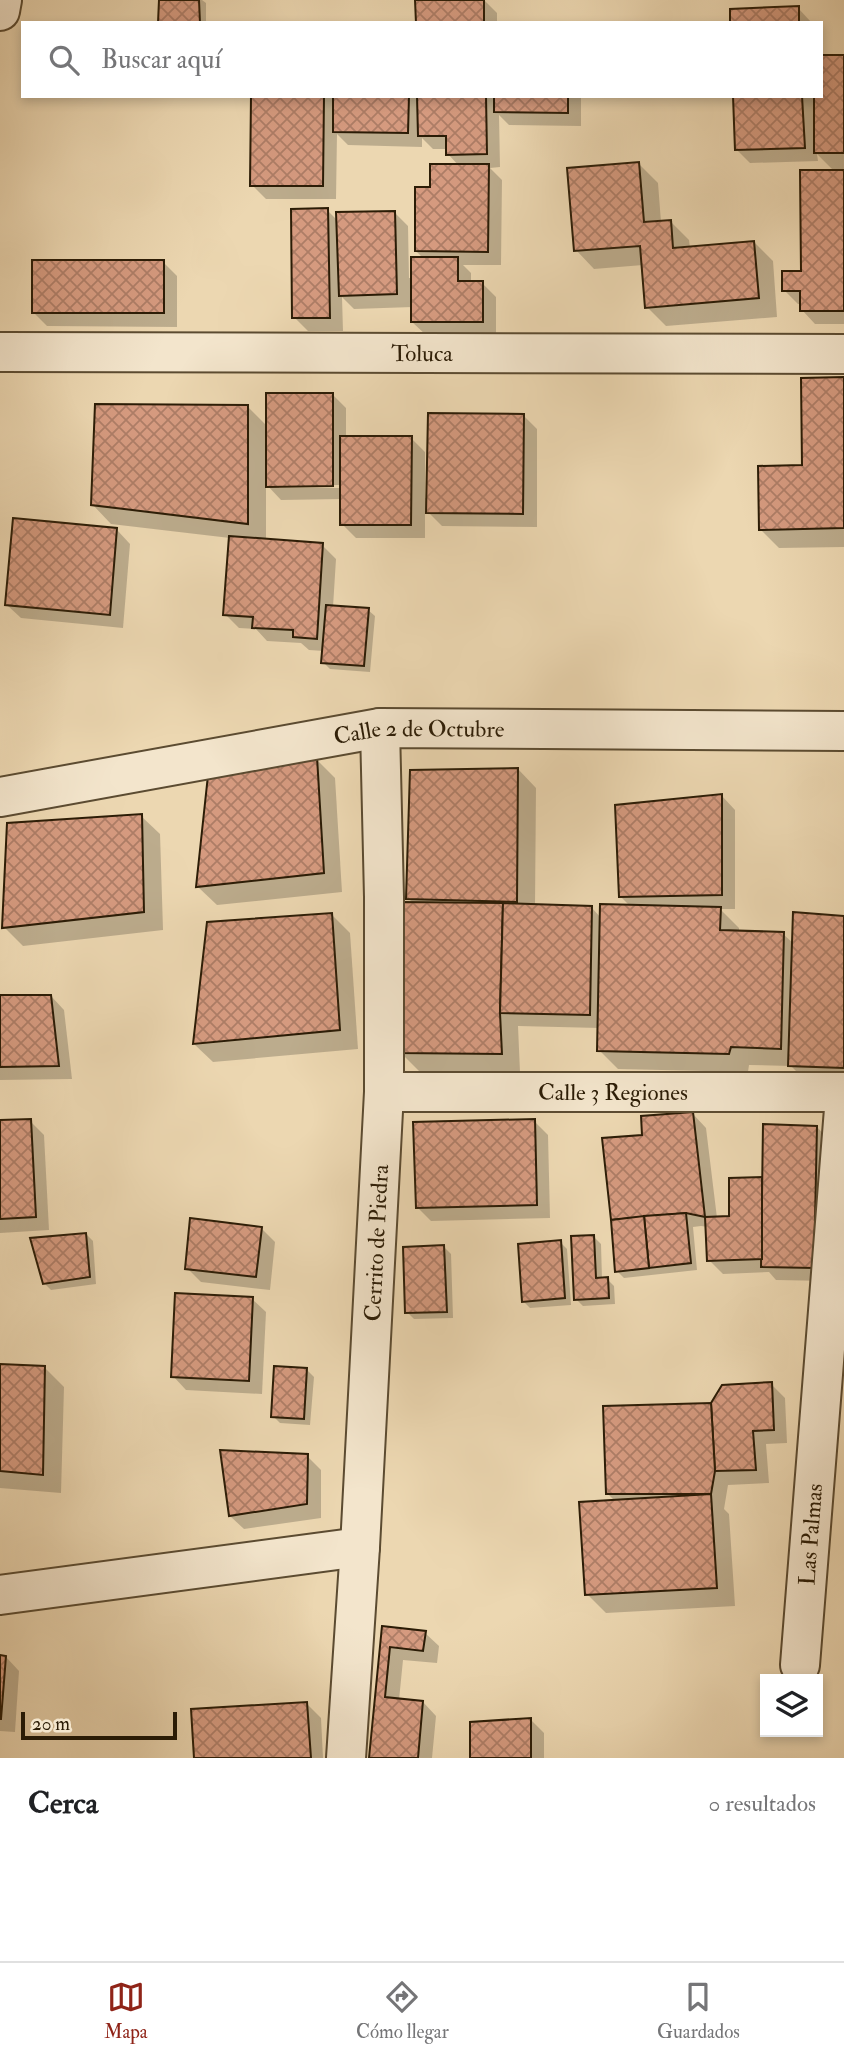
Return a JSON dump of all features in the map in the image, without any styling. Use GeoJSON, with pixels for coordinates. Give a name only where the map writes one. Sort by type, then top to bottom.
{"type":"FeatureCollection","features":[{"type":"Feature","properties":{"kind":"street"},"geometry":{"type":"LineString","coordinates":[[0,12],[2,0]]}},
{"type":"Feature","properties":{"kind":"street","name":"Toluca"},"geometry":{"type":"LineString","coordinates":[[0,352],[844,354]]}},
{"type":"Feature","properties":{"kind":"street","name":"Calle 2 de Octubre"},"geometry":{"type":"LineString","coordinates":[[0,797],[380,728],[844,731]]}},
{"type":"Feature","properties":{"kind":"street","name":"Cerrito de Piedra"},"geometry":{"type":"LineString","coordinates":[[346,1758],[384,1092],[384,897],[380,728]]}},
{"type":"Feature","properties":{"kind":"street","name":"Calle 3 Regiones"},"geometry":{"type":"LineString","coordinates":[[384,1092],[844,1091]]}},
{"type":"Feature","properties":{"kind":"street","name":"Las Palmas"},"geometry":{"type":"LineString","coordinates":[[800,1665],[844,1109]]}},
{"type":"Feature","properties":{"kind":"street"},"geometry":{"type":"LineString","coordinates":[[0,1595],[360,1547]]}},
{"type":"Feature","properties":{"kind":"building"},"geometry":{"type":"Polygon","coordinates":[[[159,0],[199,0],[200,21],[158,21],[159,0]]]}},
{"type":"Feature","properties":{"kind":"building"},"geometry":{"type":"Polygon","coordinates":[[[415,0],[484,0],[484,21],[416,21],[415,0]]]}},
{"type":"Feature","properties":{"kind":"building"},"geometry":{"type":"Polygon","coordinates":[[[799,6],[799,21],[730,21],[730,9],[799,6]]]}},
{"type":"Feature","properties":{"kind":"building"},"geometry":{"type":"Polygon","coordinates":[[[823,55],[844,55],[844,153],[814,153],[814,98],[823,98],[823,55]]]}},
{"type":"Feature","properties":{"kind":"building"},"geometry":{"type":"Polygon","coordinates":[[[251,98],[324,98],[323,186],[250,186],[251,98]]]}},
{"type":"Feature","properties":{"kind":"building"},"geometry":{"type":"Polygon","coordinates":[[[333,98],[409,98],[408,133],[333,132],[333,98]]]}},
{"type":"Feature","properties":{"kind":"building"},"geometry":{"type":"Polygon","coordinates":[[[417,98],[486,98],[487,154],[446,155],[446,136],[418,136],[417,98]]]}},
{"type":"Feature","properties":{"kind":"building"},"geometry":{"type":"Polygon","coordinates":[[[494,98],[568,98],[568,113],[494,112],[494,98]]]}},
{"type":"Feature","properties":{"kind":"building"},"geometry":{"type":"Polygon","coordinates":[[[733,98],[802,98],[805,148],[735,150],[733,98]]]}},
{"type":"Feature","properties":{"kind":"building"},"geometry":{"type":"Polygon","coordinates":[[[639,162],[644,222],[671,220],[673,248],[754,241],[759,298],[645,308],[640,246],[574,251],[567,168],[639,162]]]}},
{"type":"Feature","properties":{"kind":"building"},"geometry":{"type":"Polygon","coordinates":[[[430,164],[489,164],[488,252],[415,251],[415,187],[430,187],[430,164]]]}},
{"type":"Feature","properties":{"kind":"building"},"geometry":{"type":"Polygon","coordinates":[[[800,170],[844,170],[844,311],[800,311],[800,291],[782,291],[782,271],[801,271],[800,170]]]}},
{"type":"Feature","properties":{"kind":"building"},"geometry":{"type":"Polygon","coordinates":[[[328,208],[330,318],[292,318],[291,209],[328,208]]]}},
{"type":"Feature","properties":{"kind":"building"},"geometry":{"type":"Polygon","coordinates":[[[395,211],[397,294],[339,296],[336,212],[395,211]]]}},
{"type":"Feature","properties":{"kind":"building"},"geometry":{"type":"Polygon","coordinates":[[[411,257],[458,257],[458,281],[483,281],[483,322],[411,322],[411,257]]]}},
{"type":"Feature","properties":{"kind":"building"},"geometry":{"type":"Polygon","coordinates":[[[32,260],[164,260],[164,313],[32,313],[32,260]]]}},
{"type":"Feature","properties":{"kind":"building"},"geometry":{"type":"Polygon","coordinates":[[[844,377],[844,528],[759,530],[758,466],[802,465],[801,378],[844,377]]]}},
{"type":"Feature","properties":{"kind":"building"},"geometry":{"type":"Polygon","coordinates":[[[266,393],[333,393],[333,486],[266,487],[266,393]]]}},
{"type":"Feature","properties":{"kind":"building"},"geometry":{"type":"Polygon","coordinates":[[[95,404],[248,405],[248,524],[91,505],[95,404]]]}},
{"type":"Feature","properties":{"kind":"building"},"geometry":{"type":"Polygon","coordinates":[[[428,413],[524,414],[523,514],[426,513],[428,413]]]}},
{"type":"Feature","properties":{"kind":"building"},"geometry":{"type":"Polygon","coordinates":[[[340,436],[412,436],[411,525],[340,525],[340,436]]]}},
{"type":"Feature","properties":{"kind":"building"},"geometry":{"type":"Polygon","coordinates":[[[13,518],[117,528],[110,615],[5,605],[13,518]]]}},
{"type":"Feature","properties":{"kind":"building"},"geometry":{"type":"Polygon","coordinates":[[[229,536],[323,543],[317,639],[293,637],[293,630],[252,628],[253,617],[223,615],[229,536]]]}},
{"type":"Feature","properties":{"kind":"building"},"geometry":{"type":"Polygon","coordinates":[[[326,605],[369,608],[364,666],[321,663],[326,605]]]}},
{"type":"Feature","properties":{"kind":"building"},"geometry":{"type":"Polygon","coordinates":[[[317,757],[324,873],[196,887],[208,775],[317,757]]]}},
{"type":"Feature","properties":{"kind":"building"},"geometry":{"type":"Polygon","coordinates":[[[518,768],[517,902],[406,899],[410,770],[518,768]]]}},
{"type":"Feature","properties":{"kind":"building"},"geometry":{"type":"Polygon","coordinates":[[[722,794],[722,895],[619,897],[615,805],[722,794]]]}},
{"type":"Feature","properties":{"kind":"building"},"geometry":{"type":"Polygon","coordinates":[[[142,814],[144,912],[2,928],[7,823],[142,814]]]}},
{"type":"Feature","properties":{"kind":"building"},"geometry":{"type":"Polygon","coordinates":[[[400,902],[503,903],[500,1013],[502,1054],[398,1053],[400,902]]]}},
{"type":"Feature","properties":{"kind":"building"},"geometry":{"type":"Polygon","coordinates":[[[503,903],[592,906],[590,1015],[500,1013],[503,903]]]}},
{"type":"Feature","properties":{"kind":"building"},"geometry":{"type":"Polygon","coordinates":[[[600,904],[721,907],[720,930],[784,932],[781,1049],[731,1047],[729,1054],[597,1051],[600,904]]]}},
{"type":"Feature","properties":{"kind":"building"},"geometry":{"type":"Polygon","coordinates":[[[793,912],[844,916],[844,1068],[788,1066],[793,912]]]}},
{"type":"Feature","properties":{"kind":"building"},"geometry":{"type":"Polygon","coordinates":[[[332,913],[340,1030],[193,1044],[207,922],[332,913]]]}},
{"type":"Feature","properties":{"kind":"building"},"geometry":{"type":"Polygon","coordinates":[[[0,995],[51,995],[59,1066],[0,1067],[0,995]]]}},
{"type":"Feature","properties":{"kind":"building"},"geometry":{"type":"Polygon","coordinates":[[[693,1112],[705,1217],[686,1213],[611,1220],[602,1138],[642,1135],[641,1116],[693,1112]]]}},
{"type":"Feature","properties":{"kind":"building"},"geometry":{"type":"Polygon","coordinates":[[[31,1119],[36,1217],[0,1219],[0,1120],[31,1119]]]}},
{"type":"Feature","properties":{"kind":"building"},"geometry":{"type":"Polygon","coordinates":[[[535,1119],[537,1205],[416,1208],[413,1122],[535,1119]]]}},
{"type":"Feature","properties":{"kind":"building"},"geometry":{"type":"Polygon","coordinates":[[[763,1124],[817,1126],[814,1268],[761,1267],[763,1124]]]}},
{"type":"Feature","properties":{"kind":"building"},"geometry":{"type":"Polygon","coordinates":[[[762,1177],[762,1259],[707,1261],[705,1217],[729,1216],[729,1178],[762,1177]]]}},
{"type":"Feature","properties":{"kind":"building"},"geometry":{"type":"Polygon","coordinates":[[[686,1213],[691,1263],[649,1268],[644,1216],[686,1213]]]}},
{"type":"Feature","properties":{"kind":"building"},"geometry":{"type":"Polygon","coordinates":[[[644,1216],[649,1268],[615,1272],[611,1220],[644,1216]]]}},
{"type":"Feature","properties":{"kind":"building"},"geometry":{"type":"Polygon","coordinates":[[[190,1218],[262,1227],[256,1277],[185,1269],[190,1218]]]}},
{"type":"Feature","properties":{"kind":"building"},"geometry":{"type":"Polygon","coordinates":[[[86,1233],[90,1277],[43,1284],[30,1238],[86,1233]]]}},
{"type":"Feature","properties":{"kind":"building"},"geometry":{"type":"Polygon","coordinates":[[[594,1235],[596,1278],[608,1277],[609,1298],[574,1300],[571,1236],[594,1235]]]}},
{"type":"Feature","properties":{"kind":"building"},"geometry":{"type":"Polygon","coordinates":[[[561,1240],[565,1298],[522,1302],[518,1244],[561,1240]]]}},
{"type":"Feature","properties":{"kind":"building"},"geometry":{"type":"Polygon","coordinates":[[[444,1245],[447,1312],[405,1313],[403,1247],[444,1245]]]}},
{"type":"Feature","properties":{"kind":"building"},"geometry":{"type":"Polygon","coordinates":[[[175,1293],[253,1297],[249,1381],[171,1377],[175,1293]]]}},
{"type":"Feature","properties":{"kind":"building"},"geometry":{"type":"Polygon","coordinates":[[[0,1364],[45,1366],[43,1475],[0,1471],[0,1364]]]}},
{"type":"Feature","properties":{"kind":"building"},"geometry":{"type":"Polygon","coordinates":[[[274,1366],[307,1368],[304,1419],[271,1417],[274,1366]]]}},
{"type":"Feature","properties":{"kind":"building"},"geometry":{"type":"Polygon","coordinates":[[[772,1382],[774,1430],[753,1431],[756,1470],[715,1471],[711,1403],[722,1385],[772,1382]]]}},
{"type":"Feature","properties":{"kind":"building"},"geometry":{"type":"Polygon","coordinates":[[[711,1403],[715,1471],[711,1494],[606,1494],[603,1406],[711,1403]]]}},
{"type":"Feature","properties":{"kind":"building"},"geometry":{"type":"Polygon","coordinates":[[[220,1450],[308,1454],[307,1504],[229,1516],[220,1450]]]}},
{"type":"Feature","properties":{"kind":"building"},"geometry":{"type":"Polygon","coordinates":[[[711,1494],[717,1588],[585,1595],[579,1502],[711,1494]]]}},
{"type":"Feature","properties":{"kind":"building"},"geometry":{"type":"Polygon","coordinates":[[[382,1626],[426,1631],[423,1651],[390,1647],[385,1697],[423,1701],[418,1758],[369,1758],[382,1626]]]}},
{"type":"Feature","properties":{"kind":"building"},"geometry":{"type":"Polygon","coordinates":[[[0,1655],[6,1656],[1,1719],[0,1719],[0,1655]]]}},
{"type":"Feature","properties":{"kind":"building"},"geometry":{"type":"Polygon","coordinates":[[[307,1702],[311,1758],[194,1758],[191,1709],[307,1702]]]}},
{"type":"Feature","properties":{"kind":"building"},"geometry":{"type":"Polygon","coordinates":[[[531,1718],[531,1758],[470,1758],[470,1722],[531,1718]]]}}]}
